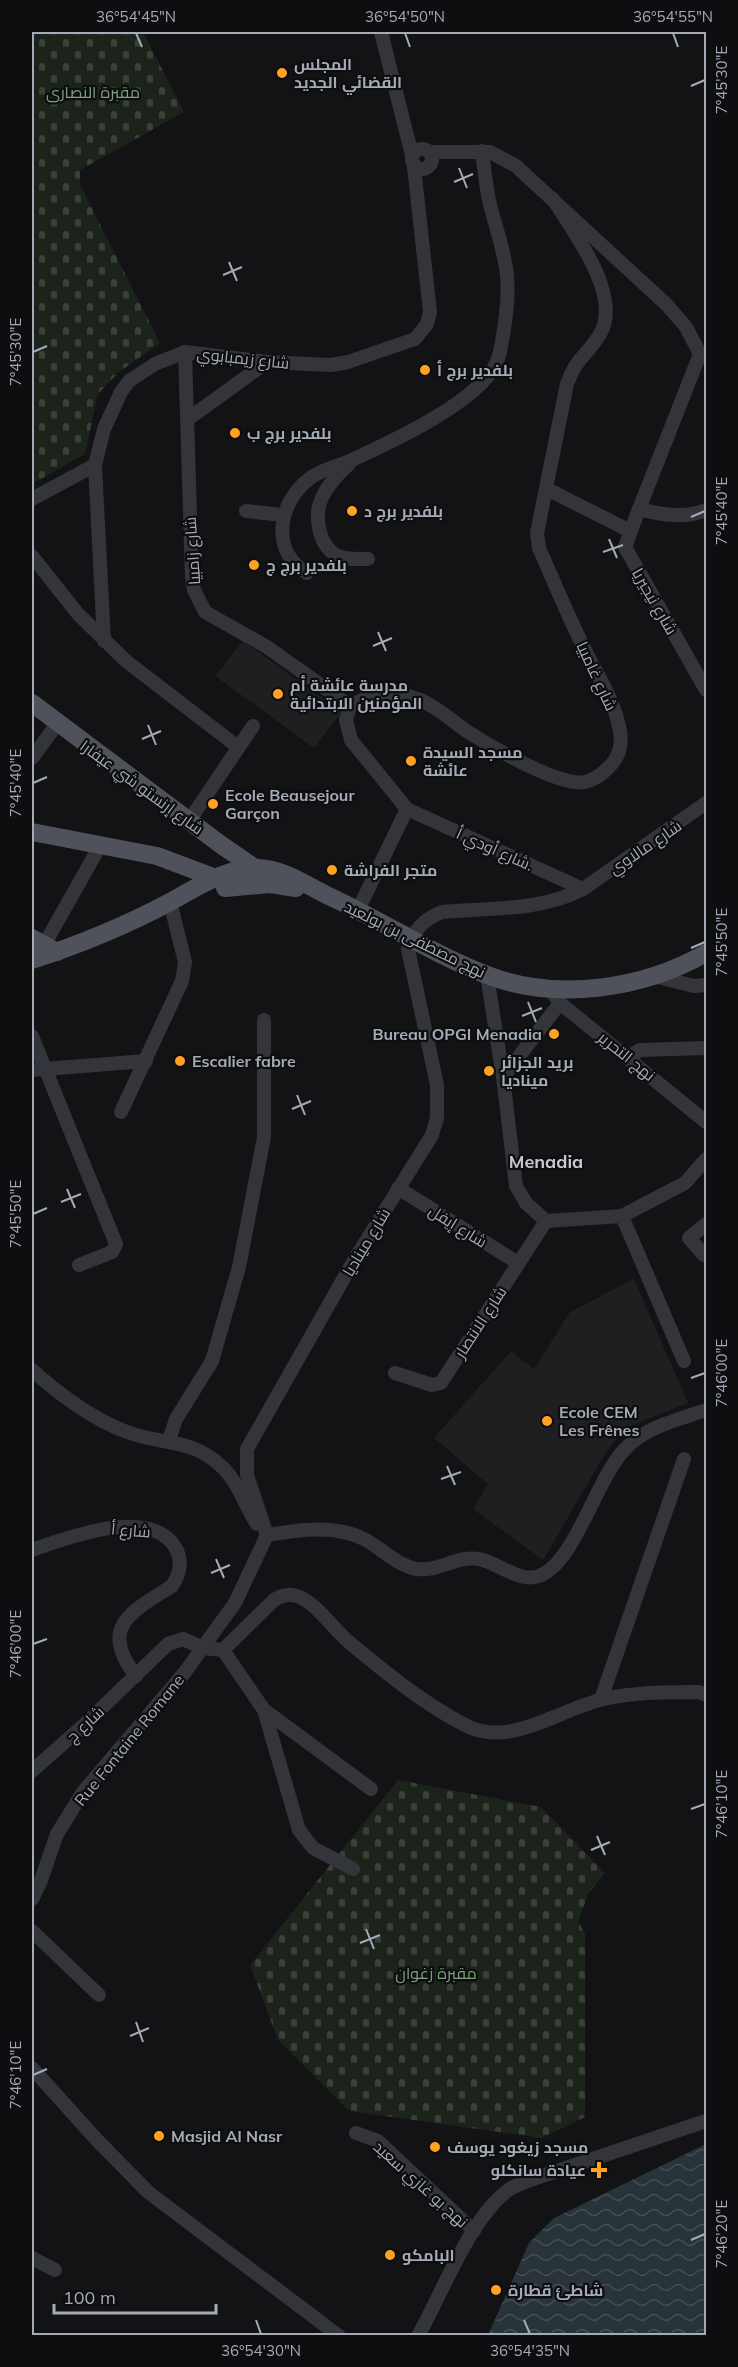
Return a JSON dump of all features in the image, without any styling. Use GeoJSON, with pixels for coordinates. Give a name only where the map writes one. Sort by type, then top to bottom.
{"type":"FeatureCollection","features":[{"type":"Feature","properties":{"kind":"main road","name":"شارع إرنستو شي عيفارا"},"geometry":{"type":"LineString","coordinates":[[32,703],[57,724],[255,868]]}},
{"type":"Feature","properties":{"kind":"main road"},"geometry":{"type":"LineString","coordinates":[[32,832],[157,856],[237,886]]}},
{"type":"Feature","properties":{"kind":"main road"},"geometry":{"type":"LineString","coordinates":[[218,877],[220,844]]}},
{"type":"Feature","properties":{"kind":"main road","name":"نهج مصطفى بن بولعيد"},"geometry":{"type":"LineString","coordinates":[[170,902],[218,877],[255,868],[303,881],[332,898],[487,975],[555,996],[654,976],[706,952]]}},
{"type":"Feature","properties":{"kind":"main road","name":"نهج مصطفى بن بولعيد"},"geometry":{"type":"LineString","coordinates":[[170,902],[237,886],[285,885],[332,898]]}},
{"type":"Feature","properties":{"kind":"main road"},"geometry":{"type":"LineString","coordinates":[[32,960],[44,945],[170,902]]}},
{"type":"Feature","properties":{"kind":"street"},"geometry":{"type":"LineString","coordinates":[[381,32],[405,118],[422,160],[482,151],[500,156],[516,166],[667,305],[686,327],[703,353],[639,509],[659,514],[682,515],[706,510]]}},
{"type":"Feature","properties":{"kind":"street"},"geometry":{"type":"LineString","coordinates":[[308,573],[292,560],[284,545],[281,530],[283,515],[291,498],[308,479],[322,470],[353,460],[443,412],[471,394],[497,362],[506,317],[508,270],[490,203],[482,151]]}},
{"type":"Feature","properties":{"kind":"street","name":"شارع زيمبابوي"},"geometry":{"type":"LineString","coordinates":[[104,641],[95,465],[104,429],[121,392],[129,381],[155,364],[185,352],[267,362],[331,364],[348,362],[415,339],[422,332],[430,312],[418,203],[422,160]]}},
{"type":"Feature","properties":{"kind":"street","name":"شارع غامبيا"},"geometry":{"type":"LineString","coordinates":[[350,706],[364,697],[380,694],[418,699],[467,731],[560,779],[585,782],[600,776],[617,758],[622,739],[618,721],[608,694],[588,656],[539,548],[537,533],[573,366],[601,332],[606,312],[596,273],[552,199]]}},
{"type":"Feature","properties":{"kind":"street","name":"شارع زامبيا"},"geometry":{"type":"LineString","coordinates":[[185,352],[192,577],[198,601],[211,615],[267,647],[350,706]]}},
{"type":"Feature","properties":{"kind":"street"},"geometry":{"type":"LineString","coordinates":[[188,418],[267,362]]}},
{"type":"Feature","properties":{"kind":"street"},"geometry":{"type":"LineString","coordinates":[[353,460],[329,485],[320,501],[320,530],[326,546],[337,556],[368,559]]}},
{"type":"Feature","properties":{"kind":"street"},"geometry":{"type":"LineString","coordinates":[[32,499],[95,465]]}},
{"type":"Feature","properties":{"kind":"street"},"geometry":{"type":"LineString","coordinates":[[547,489],[630,531]]}},
{"type":"Feature","properties":{"kind":"street","name":"شارع نيجيريا"},"geometry":{"type":"LineString","coordinates":[[639,509],[625,547],[629,558],[706,690]]}},
{"type":"Feature","properties":{"kind":"street"},"geometry":{"type":"LineString","coordinates":[[246,511],[283,515]]}},
{"type":"Feature","properties":{"kind":"street"},"geometry":{"type":"LineString","coordinates":[[32,556],[78,614],[126,662],[238,747]]}},
{"type":"Feature","properties":{"kind":"street"},"geometry":{"type":"LineString","coordinates":[[350,706],[346,720],[351,740],[407,809],[358,910]]}},
{"type":"Feature","properties":{"kind":"street"},"geometry":{"type":"LineString","coordinates":[[32,758],[57,724]]}},
{"type":"Feature","properties":{"kind":"street"},"geometry":{"type":"LineString","coordinates":[[189,821],[253,726]]}},
{"type":"Feature","properties":{"kind":"street","name":"شارع مالاوي"},"geometry":{"type":"LineString","coordinates":[[411,937],[427,918],[442,912],[542,904],[564,899],[583,889],[706,803]]}},
{"type":"Feature","properties":{"kind":"street","name":"شارع أودي أ."},"geometry":{"type":"LineString","coordinates":[[407,809],[583,889]]}},
{"type":"Feature","properties":{"kind":"street"},"geometry":{"type":"LineString","coordinates":[[44,945],[101,844]]}},
{"type":"Feature","properties":{"kind":"street"},"geometry":{"type":"LineString","coordinates":[[121,1112],[182,981],[184,962],[170,902]]}},
{"type":"Feature","properties":{"kind":"street","name":"شارع ميناديا"},"geometry":{"type":"LineString","coordinates":[[267,1535],[247,1475],[247,1449],[398,1188],[432,1135],[438,1102],[408,949],[411,937]]}},
{"type":"Feature","properties":{"kind":"street"},"geometry":{"type":"LineString","coordinates":[[487,975],[503,1077],[516,1186],[526,1203],[546,1221],[622,1216],[684,1183],[706,1159]]}},
{"type":"Feature","properties":{"kind":"street"},"geometry":{"type":"LineString","coordinates":[[654,976],[694,986],[706,985]]}},
{"type":"Feature","properties":{"kind":"street"},"geometry":{"type":"LineString","coordinates":[[503,1077],[555,996]]}},
{"type":"Feature","properties":{"kind":"street","name":"نهج التحرير"},"geometry":{"type":"LineString","coordinates":[[555,996],[706,1122]]}},
{"type":"Feature","properties":{"kind":"street"},"geometry":{"type":"LineString","coordinates":[[169,1440],[176,1419],[212,1361],[239,1267],[264,1137],[264,1020]]}},
{"type":"Feature","properties":{"kind":"street"},"geometry":{"type":"LineString","coordinates":[[32,1036],[38,1070],[116,1244],[112,1252],[80,1265]]}},
{"type":"Feature","properties":{"kind":"street"},"geometry":{"type":"LineString","coordinates":[[630,1057],[640,1050],[706,1048]]}},
{"type":"Feature","properties":{"kind":"street"},"geometry":{"type":"LineString","coordinates":[[38,1070],[146,1061]]}},
{"type":"Feature","properties":{"kind":"street","name":"شارع إيفل"},"geometry":{"type":"LineString","coordinates":[[398,1188],[518,1263]]}},
{"type":"Feature","properties":{"kind":"street"},"geometry":{"type":"LineString","coordinates":[[622,1216],[684,1362]]}},
{"type":"Feature","properties":{"kind":"street","name":"شارع الانتصار"},"geometry":{"type":"LineString","coordinates":[[395,1373],[432,1385],[441,1383],[546,1221]]}},
{"type":"Feature","properties":{"kind":"street"},"geometry":{"type":"LineString","coordinates":[[706,1224],[689,1238],[706,1255]]}},
{"type":"Feature","properties":{"kind":"street"},"geometry":{"type":"LineString","coordinates":[[34,1377],[96,1419],[130,1433],[169,1440],[202,1453],[222,1466],[256,1523],[267,1535],[325,1529],[364,1539],[411,1568],[430,1569],[468,1558],[488,1562],[522,1577],[540,1575],[562,1558],[614,1463],[626,1447],[640,1436],[660,1426],[706,1410]]}},
{"type":"Feature","properties":{"kind":"street"},"geometry":{"type":"LineString","coordinates":[[601,1699],[684,1459]]}},
{"type":"Feature","properties":{"kind":"street","name":"شارع أ"},"geometry":{"type":"LineString","coordinates":[[32,1550],[100,1528],[124,1527],[155,1531],[174,1544],[180,1566],[176,1580],[172,1586],[128,1618],[120,1632],[122,1655],[136,1676]]}},
{"type":"Feature","properties":{"kind":"street","name":"Rue Fontaine Romane"},"geometry":{"type":"LineString","coordinates":[[32,1899],[57,1834],[83,1792],[203,1648],[235,1602],[267,1535]]}},
{"type":"Feature","properties":{"kind":"street"},"geometry":{"type":"LineString","coordinates":[[353,1869],[313,1848],[299,1830],[264,1710],[224,1650],[274,1600],[290,1595],[305,1600],[350,1643],[432,1706],[466,1726],[480,1731],[510,1731],[601,1699],[638,1692],[699,1692],[706,1695]]}},
{"type":"Feature","properties":{"kind":"street","name":"شارع ج"},"geometry":{"type":"LineString","coordinates":[[32,1771],[172,1641],[189,1640],[203,1648],[224,1650]]}},
{"type":"Feature","properties":{"kind":"street"},"geometry":{"type":"LineString","coordinates":[[264,1710],[371,1789]]}},
{"type":"Feature","properties":{"kind":"street"},"geometry":{"type":"LineString","coordinates":[[32,1931],[99,1995]]}},
{"type":"Feature","properties":{"kind":"street"},"geometry":{"type":"LineString","coordinates":[[32,2068],[148,2192],[339,2336]]}},
{"type":"Feature","properties":{"kind":"street","name":"نهج بو غازي سعيد"},"geometry":{"type":"LineString","coordinates":[[356,2133],[378,2141],[474,2231],[497,2200],[520,2184],[706,2121]]}},
{"type":"Feature","properties":{"kind":"street"},"geometry":{"type":"LineString","coordinates":[[418,2336],[474,2231]]}},
{"type":"Feature","properties":{"kind":"street"},"geometry":{"type":"LineString","coordinates":[[32,2258],[55,2270]]}},
{"type":"Feature","properties":{"kind":"shaded area","name":"مدرسة عائشة أم المؤمنين الابتدائية"},"geometry":{"type":"Polygon","coordinates":[[[243,641],[342,712],[314,748],[215,676],[243,641]]]}},
{"type":"Feature","properties":{"kind":"shaded area","name":"Ecole CEM Les Frênes"},"geometry":{"type":"Polygon","coordinates":[[[634,1279],[688,1403],[633,1425],[618,1437],[605,1454],[543,1560],[473,1509],[488,1484],[434,1438],[511,1351],[534,1369],[570,1312],[634,1279]]]}},
{"type":"Feature","properties":{"kind":"green space","name":"مقبرة النصارى"},"geometry":{"type":"Polygon","coordinates":[[[32,32],[143,32],[184,112],[80,170],[80,185],[160,343],[119,372],[98,394],[85,454],[32,484],[32,32]]]}},
{"type":"Feature","properties":{"kind":"green space","name":"مقبرة زغوان"},"geometry":{"type":"Polygon","coordinates":[[[398,1780],[541,1807],[605,1873],[588,1894],[578,1922],[585,1933],[585,2117],[542,2138],[349,2111],[278,2040],[250,1965],[398,1780]]]}},
{"type":"Feature","properties":{"kind":"water"},"geometry":{"type":"Polygon","coordinates":[[[706,2144],[706,2335],[488,2335],[529,2243],[554,2218],[706,2144]]]}},
{"type":"Feature","properties":{"kind":"place","name":"المجلس القضائي الجديد"},"geometry":{"type":"Point","coordinates":[282,73]}},
{"type":"Feature","properties":{"kind":"place","name":"بلفدير برج أ"},"geometry":{"type":"Point","coordinates":[425,370]}},
{"type":"Feature","properties":{"kind":"place","name":"بلفدير برج ب"},"geometry":{"type":"Point","coordinates":[235,433]}},
{"type":"Feature","properties":{"kind":"place","name":"بلفدير برج د"},"geometry":{"type":"Point","coordinates":[352,511]}},
{"type":"Feature","properties":{"kind":"place","name":"بلفدير برج ج"},"geometry":{"type":"Point","coordinates":[254,565]}},
{"type":"Feature","properties":{"kind":"place","name":"مدرسة عائشة أم المؤمنين الابتدائية"},"geometry":{"type":"Point","coordinates":[278,694]}},
{"type":"Feature","properties":{"kind":"place","name":"مسجد السيدة عائشة"},"geometry":{"type":"Point","coordinates":[411,761]}},
{"type":"Feature","properties":{"kind":"place","name":"Ecole Beausejour Garçon"},"geometry":{"type":"Point","coordinates":[213,804]}},
{"type":"Feature","properties":{"kind":"place","name":"متجر الفراشة"},"geometry":{"type":"Point","coordinates":[332,870]}},
{"type":"Feature","properties":{"kind":"place","name":"Bureau OPGI Menadia"},"geometry":{"type":"Point","coordinates":[554,1034]}},
{"type":"Feature","properties":{"kind":"place","name":"Escalier fabre"},"geometry":{"type":"Point","coordinates":[180,1061]}},
{"type":"Feature","properties":{"kind":"place","name":"بريد الجزائر ميناديا"},"geometry":{"type":"Point","coordinates":[489,1071]}},
{"type":"Feature","properties":{"kind":"place","name":"Ecole CEM Les Frênes"},"geometry":{"type":"Point","coordinates":[547,1421]}},
{"type":"Feature","properties":{"kind":"place","name":"Masjid Al Nasr"},"geometry":{"type":"Point","coordinates":[159,2136]}},
{"type":"Feature","properties":{"kind":"place","name":"مسجد زيغود يوسف"},"geometry":{"type":"Point","coordinates":[435,2147]}},
{"type":"Feature","properties":{"kind":"place","name":"عيادة سانكلو"},"geometry":{"type":"Point","coordinates":[599,2170]}},
{"type":"Feature","properties":{"kind":"place","name":"البامكو"},"geometry":{"type":"Point","coordinates":[390,2255]}},
{"type":"Feature","properties":{"kind":"place","name":"شاطئ قطارة"},"geometry":{"type":"Point","coordinates":[496,2290]}},
{"type":"Feature","properties":{"kind":"district","name":"Menadia"},"geometry":{"type":"Point","coordinates":[546,1161]}}]}
